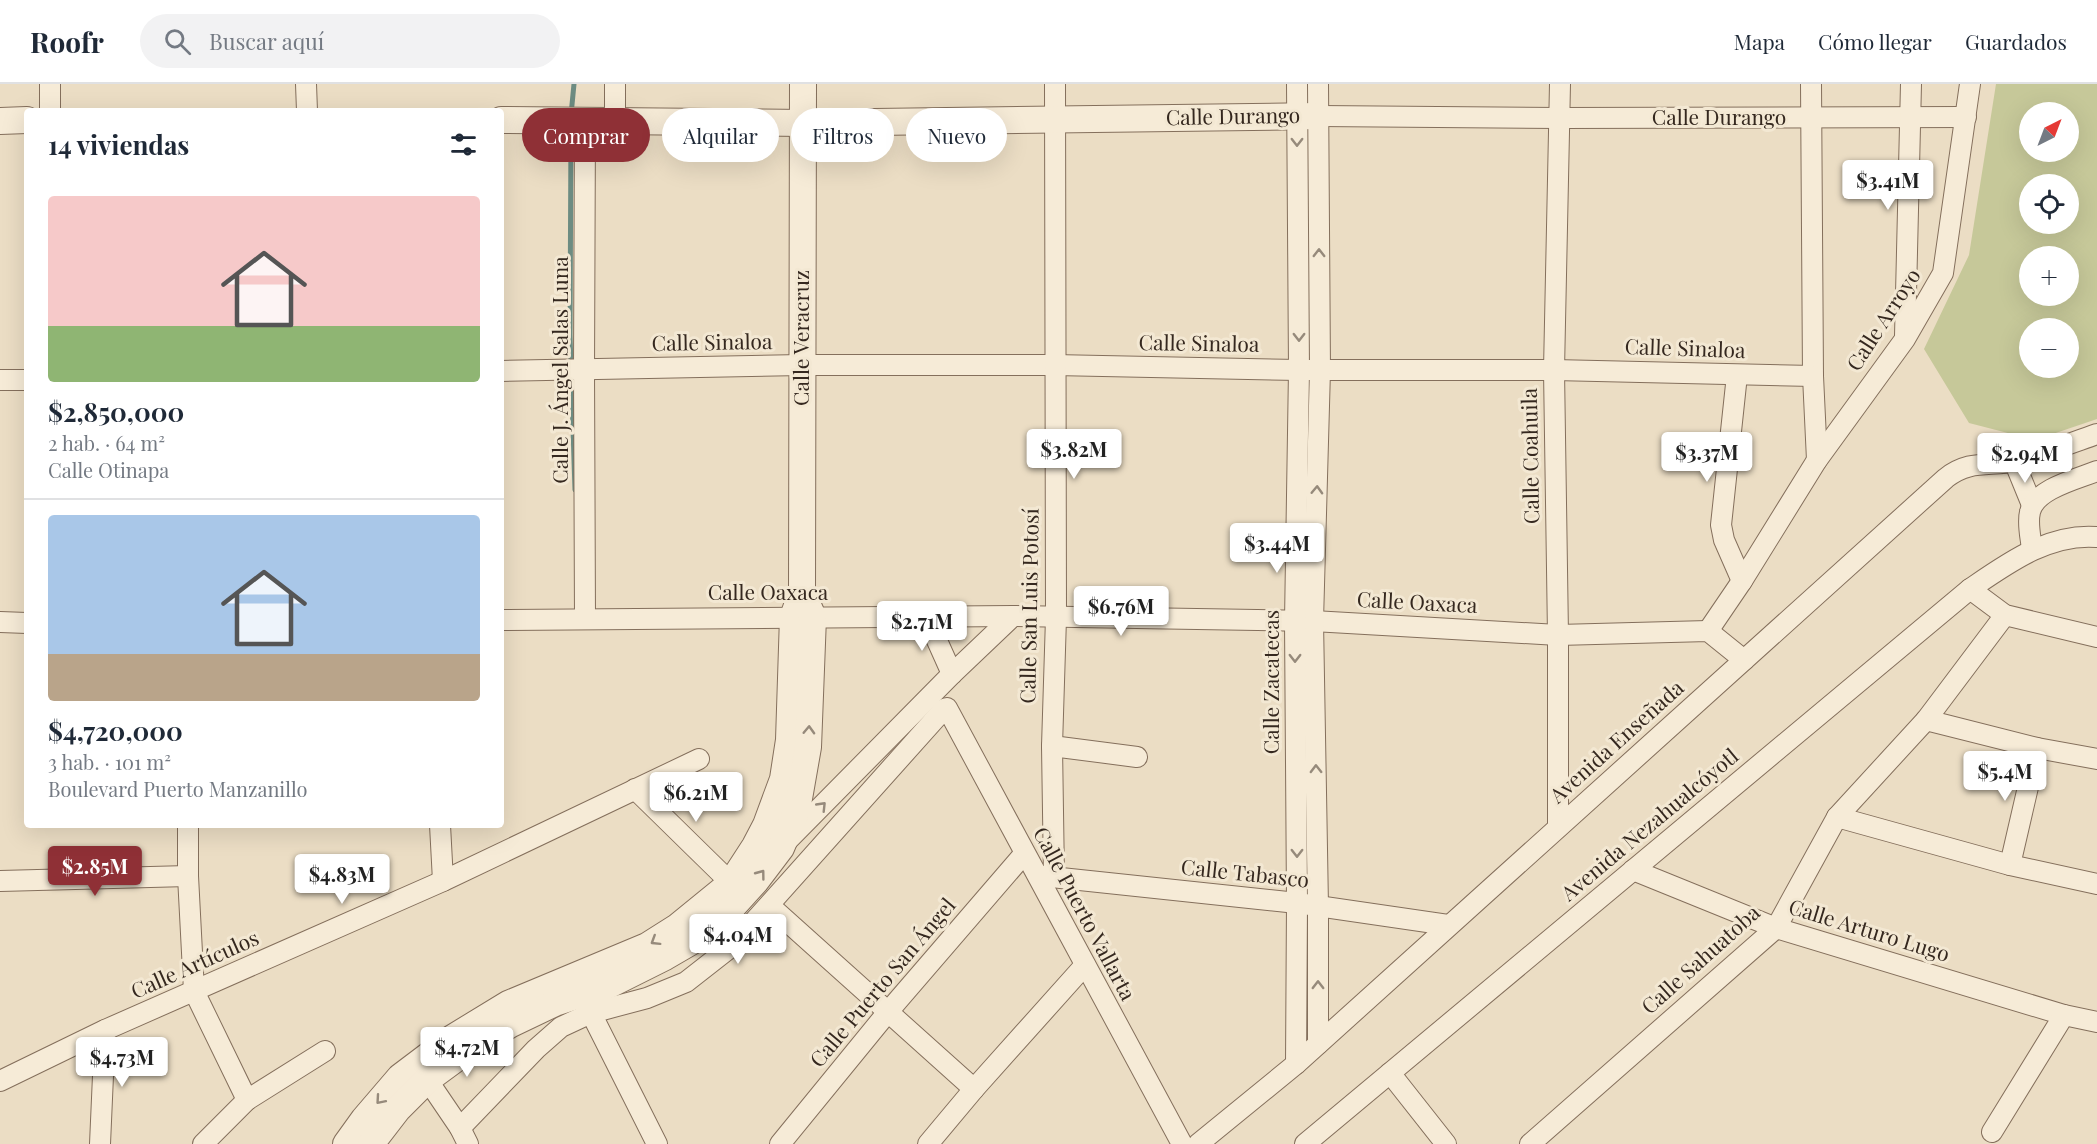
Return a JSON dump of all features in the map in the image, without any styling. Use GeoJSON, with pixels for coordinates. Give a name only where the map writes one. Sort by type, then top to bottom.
{"type":"FeatureCollection","features":[{"type":"Feature","properties":{"kind":"street"},"geometry":{"type":"LineString","coordinates":[[51,84],[51,108]]}},
{"type":"Feature","properties":{"kind":"street"},"geometry":{"type":"LineString","coordinates":[[306,84],[307,108]]}},
{"type":"Feature","properties":{"kind":"street"},"geometry":{"type":"LineString","coordinates":[[615,84],[615,108]]}},
{"type":"Feature","properties":{"kind":"street","name":"Calle Veracruz"},"geometry":{"type":"LineString","coordinates":[[803,84],[803,108]]}},
{"type":"Feature","properties":{"kind":"street","name":"Calle San Luis Potosí"},"geometry":{"type":"LineString","coordinates":[[1045,876],[1056,618],[1055,84]]}},
{"type":"Feature","properties":{"kind":"street","name":"Calle Zacatecas"},"geometry":{"type":"LineString","coordinates":[[1296,1064],[1297,903],[1304,621],[1320,370],[1308,116],[1297,84]]}},
{"type":"Feature","properties":{"kind":"street","name":"Calle Zacatecas"},"geometry":{"type":"LineString","coordinates":[[1318,84],[1308,116],[1299,370],[1304,621],[1318,906],[1318,1044]]}},
{"type":"Feature","properties":{"kind":"street","name":"Calle Coahuila"},"geometry":{"type":"LineString","coordinates":[[1558,827],[1554,370],[1560,84]]}},
{"type":"Feature","properties":{"kind":"street"},"geometry":{"type":"LineString","coordinates":[[1811,84],[1813,376],[1817,460]]}},
{"type":"Feature","properties":{"kind":"street"},"geometry":{"type":"LineString","coordinates":[[1905,339],[1911,84]]}},
{"type":"Feature","properties":{"kind":"street","name":"Calle Arroyo"},"geometry":{"type":"LineString","coordinates":[[1708,631],[1817,460],[1905,339],[1940,280],[1945,266],[1970,84]]}},
{"type":"Feature","properties":{"kind":"street","name":"Calle Durango"},"geometry":{"type":"LineString","coordinates":[[894,122],[1308,116],[1966,117]]}},
{"type":"Feature","properties":{"kind":"street"},"geometry":{"type":"LineString","coordinates":[[0,121],[24,120]]}},
{"type":"Feature","properties":{"kind":"street","name":"Calle Durango"},"geometry":{"type":"LineString","coordinates":[[504,120],[522,120]]}},
{"type":"Feature","properties":{"kind":"street","name":"Calle Durango"},"geometry":{"type":"LineString","coordinates":[[650,121],[791,123]]}},
{"type":"Feature","properties":{"kind":"street","name":"Calle J. Ángel Salas Luna"},"geometry":{"type":"LineString","coordinates":[[585,162],[585,618]]}},
{"type":"Feature","properties":{"kind":"street","name":"Calle Veracruz"},"geometry":{"type":"LineString","coordinates":[[803,162],[803,617]]}},
{"type":"Feature","properties":{"kind":"street","name":"Calle Sinaloa"},"geometry":{"type":"LineString","coordinates":[[504,371],[802,365],[1054,365],[1299,370],[1554,370],[1813,376]]}},
{"type":"Feature","properties":{"kind":"street"},"geometry":{"type":"LineString","coordinates":[[1737,375],[1721,525],[1724,540],[1742,581]]}},
{"type":"Feature","properties":{"kind":"street"},"geometry":{"type":"LineString","coordinates":[[0,380],[24,380]]}},
{"type":"Feature","properties":{"kind":"street","name":"Avenida Enseñada"},"geometry":{"type":"LineString","coordinates":[[1198,1144],[1296,1064],[1953,472],[1973,464],[2014,462],[2097,434]]}},
{"type":"Feature","properties":{"kind":"street"},"geometry":{"type":"LineString","coordinates":[[2014,462],[2032,505]]}},
{"type":"Feature","properties":{"kind":"street"},"geometry":{"type":"LineString","coordinates":[[2032,550],[2029,515],[2032,505],[2045,492],[2097,471]]}},
{"type":"Feature","properties":{"kind":"street","name":"Avenida Nezahualcóyotl"},"geometry":{"type":"LineString","coordinates":[[1305,1144],[1970,589],[2032,550],[2068,538],[2097,537]]}},
{"type":"Feature","properties":{"kind":"street"},"geometry":{"type":"LineString","coordinates":[[1970,589],[2005,615],[2097,637]]}},
{"type":"Feature","properties":{"kind":"street","name":"Calle Sahuatoba"},"geometry":{"type":"LineString","coordinates":[[1530,1144],[1776,928],[1836,817],[1926,720],[2005,615]]}},
{"type":"Feature","properties":{"kind":"street"},"geometry":{"type":"LineString","coordinates":[[926,616],[952,674]]}},
{"type":"Feature","properties":{"kind":"street"},"geometry":{"type":"LineString","coordinates":[[346,1144],[400,1077],[422,1072],[465,1052],[511,1024],[555,1003],[609,985],[696,939],[727,913],[756,881],[781,848],[1012,616]]}},
{"type":"Feature","properties":{"kind":"street","name":"Calle Oaxaca"},"geometry":{"type":"LineString","coordinates":[[504,620],[1012,616],[1304,621],[1558,635],[1708,631]]}},
{"type":"Feature","properties":{"kind":"street"},"geometry":{"type":"LineString","coordinates":[[371,1144],[398,1109],[422,1072],[449,1040],[508,1004],[647,946],[677,927],[731,883],[766,825],[789,793],[808,747],[803,617]]}},
{"type":"Feature","properties":{"kind":"street"},"geometry":{"type":"LineString","coordinates":[[0,622],[24,623]]}},
{"type":"Feature","properties":{"kind":"street"},"geometry":{"type":"LineString","coordinates":[[1708,631],[1744,660]]}},
{"type":"Feature","properties":{"kind":"street","name":"Calle Puerto Vallarta"},"geometry":{"type":"LineString","coordinates":[[770,906],[945,708],[949,710],[1024,854],[1045,876],[1085,965],[1182,1144]]}},
{"type":"Feature","properties":{"kind":"street"},"geometry":{"type":"LineString","coordinates":[[1926,720],[2097,759]]}},
{"type":"Feature","properties":{"kind":"street"},"geometry":{"type":"LineString","coordinates":[[1052,746],[1137,757]]}},
{"type":"Feature","properties":{"kind":"street"},"geometry":{"type":"LineString","coordinates":[[2010,865],[2037,747]]}},
{"type":"Feature","properties":{"kind":"street","name":"Calle Artículos"},"geometry":{"type":"LineString","coordinates":[[0,1081],[105,1030],[443,881],[699,759]]}},
{"type":"Feature","properties":{"kind":"street"},"geometry":{"type":"LineString","coordinates":[[635,789],[731,883]]}},
{"type":"Feature","properties":{"kind":"street"},"geometry":{"type":"LineString","coordinates":[[781,848],[796,810],[789,793]]}},
{"type":"Feature","properties":{"kind":"street"},"geometry":{"type":"LineString","coordinates":[[1836,817],[2010,865],[2097,884]]}},
{"type":"Feature","properties":{"kind":"street"},"geometry":{"type":"LineString","coordinates":[[188,828],[194,991],[247,1100]]}},
{"type":"Feature","properties":{"kind":"street"},"geometry":{"type":"LineString","coordinates":[[440,828],[443,881]]}},
{"type":"Feature","properties":{"kind":"street","name":"Calle Puerto San Ángel"},"geometry":{"type":"LineString","coordinates":[[780,1144],[887,1013],[1024,854]]}},
{"type":"Feature","properties":{"kind":"street","name":"Calle Arturo Lugo"},"geometry":{"type":"LineString","coordinates":[[1633,870],[1776,928],[2064,1015],[2097,1022]]}},
{"type":"Feature","properties":{"kind":"street"},"geometry":{"type":"LineString","coordinates":[[0,881],[188,876]]}},
{"type":"Feature","properties":{"kind":"street","name":"Calle Tabasco"},"geometry":{"type":"LineString","coordinates":[[1045,876],[1297,903],[1448,925]]}},
{"type":"Feature","properties":{"kind":"street"},"geometry":{"type":"LineString","coordinates":[[422,1072],[464,1136],[536,1049],[561,1027],[591,1013],[647,998],[686,982],[732,946],[770,906],[974,1089]]}},
{"type":"Feature","properties":{"kind":"street"},"geometry":{"type":"LineString","coordinates":[[928,1144],[1085,965]]}},
{"type":"Feature","properties":{"kind":"street"},"geometry":{"type":"LineString","coordinates":[[591,1013],[657,1144]]}},
{"type":"Feature","properties":{"kind":"street"},"geometry":{"type":"LineString","coordinates":[[1992,1132],[2064,1015]]}},
{"type":"Feature","properties":{"kind":"street"},"geometry":{"type":"LineString","coordinates":[[100,1144],[105,1030]]}},
{"type":"Feature","properties":{"kind":"street"},"geometry":{"type":"LineString","coordinates":[[202,1144],[247,1100],[325,1051]]}},
{"type":"Feature","properties":{"kind":"street"},"geometry":{"type":"LineString","coordinates":[[1390,1073],[1446,1144]]}},
{"type":"Feature","properties":{"kind":"green space"},"geometry":{"type":"Polygon","coordinates":[[[1996,84],[2097,84],[2097,419],[2035,440],[1969,423],[1924,349],[1969,255],[1996,84]]]}},
{"type":"Feature","properties":{"kind":"waterway"},"geometry":{"type":"LineString","coordinates":[[572,108],[574,84]]}},
{"type":"Feature","properties":{"kind":"waterway"},"geometry":{"type":"LineString","coordinates":[[571,162],[570,335],[575,490]]}}]}
